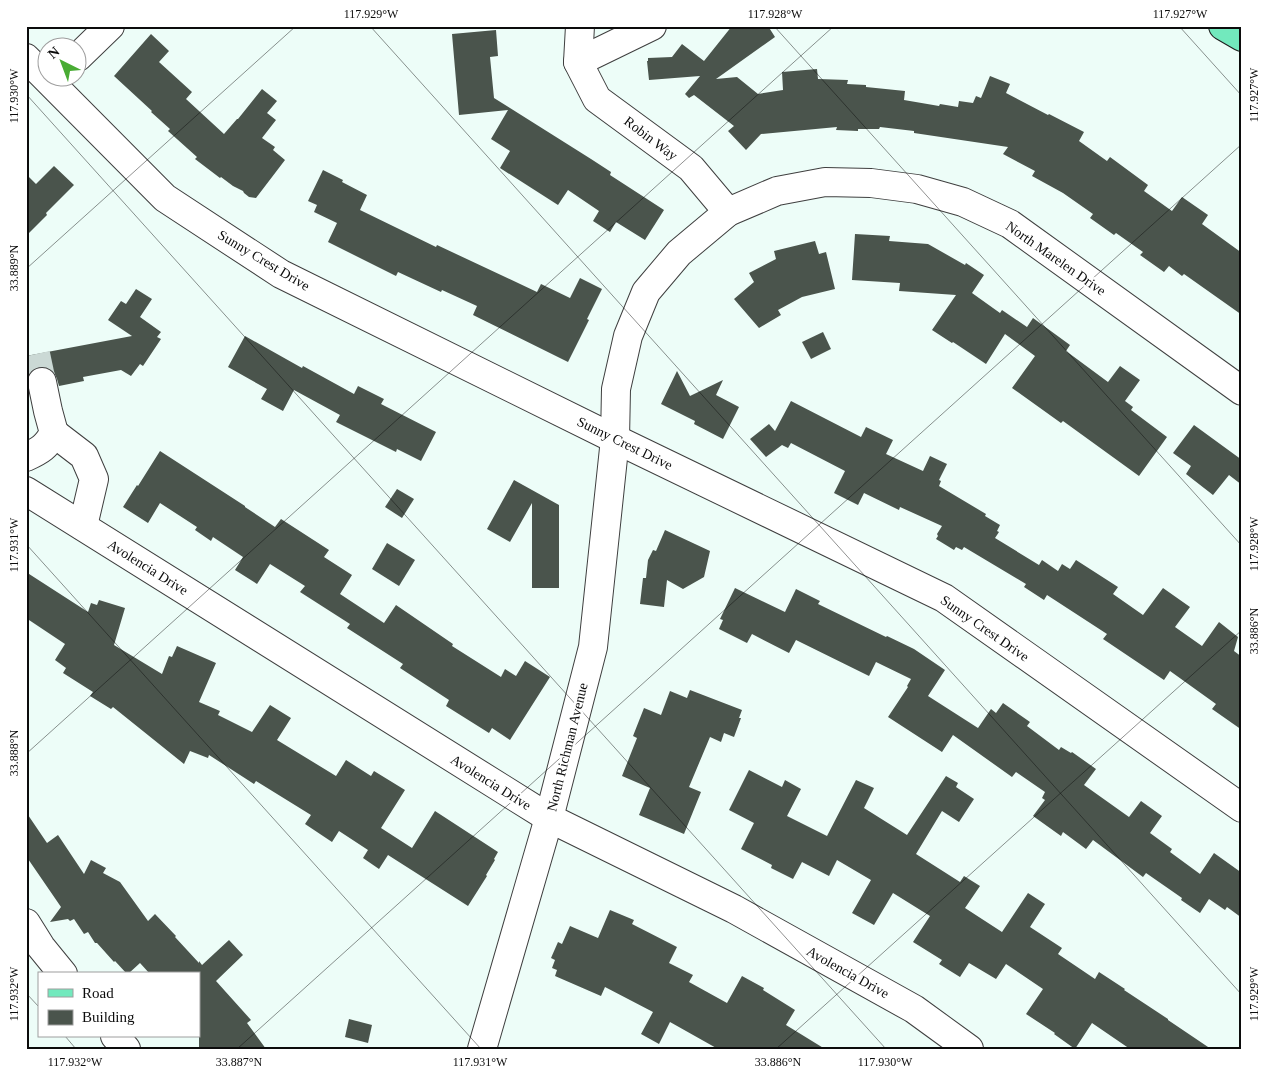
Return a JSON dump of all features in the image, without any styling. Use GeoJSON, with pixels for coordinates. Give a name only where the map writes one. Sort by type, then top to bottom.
{"type":"FeatureCollection","features":[{"type":"Feature","properties":{"kind":"main road"},"geometry":{"type":"LineString","coordinates":[[1224,26],[1242,37]]}},
{"type":"Feature","properties":{"kind":"street"},"geometry":{"type":"LineString","coordinates":[[88,47],[110,26]]}},
{"type":"Feature","properties":{"kind":"street"},"geometry":{"type":"LineString","coordinates":[[580,26],[578,62],[652,26]]}},
{"type":"Feature","properties":{"kind":"street","name":"Sunny Crest Drive"},"geometry":{"type":"LineString","coordinates":[[26,58],[38,68]]}},
{"type":"Feature","properties":{"kind":"street","name":"Robin Way"},"geometry":{"type":"LineString","coordinates":[[578,62],[598,99],[691,168],[728,212]]}},
{"type":"Feature","properties":{"kind":"street","name":"Sunny Crest Drive"},"geometry":{"type":"LineString","coordinates":[[61,88],[165,198],[281,274],[944,598],[1242,808]]}},
{"type":"Feature","properties":{"kind":"street","name":"North Marelen Drive"},"geometry":{"type":"LineString","coordinates":[[614,438],[616,388],[628,336],[646,292],[679,254],[728,212],[777,190],[825,182],[871,183],[918,189],[963,202],[1010,224],[1242,391]]}},
{"type":"Feature","properties":{"kind":"street"},"geometry":{"type":"LineString","coordinates":[[42,382],[54,432],[84,456],[94,478],[83,526]]}},
{"type":"Feature","properties":{"kind":"street"},"geometry":{"type":"LineString","coordinates":[[26,457],[49,443],[54,432]]}},
{"type":"Feature","properties":{"kind":"street","name":"North Richman Avenue"},"geometry":{"type":"LineString","coordinates":[[482,1049],[550,818],[593,647],[614,438]]}},
{"type":"Feature","properties":{"kind":"street","name":"Avolencia Drive"},"geometry":{"type":"LineString","coordinates":[[26,490],[550,818],[734,909],[914,1009],[969,1049]]}},
{"type":"Feature","properties":{"kind":"street"},"geometry":{"type":"LineString","coordinates":[[26,923],[61,972]]}},
{"type":"Feature","properties":{"kind":"street"},"geometry":{"type":"LineString","coordinates":[[117,1038],[126,1049]]}},
{"type":"Feature","properties":{"kind":"building"},"geometry":{"type":"Polygon","coordinates":[[[732,26],[768,26],[775,37],[716,79],[737,77],[758,94],[783,90],[782,72],[817,69],[818,79],[848,80],[847,84],[905,91],[904,100],[939,106],[940,104],[958,107],[959,101],[973,103],[976,96],[981,98],[990,76],[1010,84],[1006,93],[1084,132],[1079,141],[1107,161],[1110,157],[1148,185],[1144,191],[1172,211],[1182,197],[1208,215],[1202,224],[1242,253],[1242,315],[1184,274],[1182,276],[1169,266],[1164,272],[1140,255],[1143,252],[1090,218],[1093,214],[1063,193],[1032,176],[1035,171],[1003,154],[1008,147],[880,127],[879,129],[858,129],[858,131],[836,130],[837,127],[761,134],[746,150],[728,131],[734,126],[694,95],[689,98],[685,94],[700,76],[649,80],[648,58],[672,57],[682,44],[704,61],[732,26]]]}},
{"type":"Feature","properties":{"kind":"building"},"geometry":{"type":"Polygon","coordinates":[[[496,30],[498,56],[490,57],[494,98],[611,172],[610,175],[664,210],[645,240],[616,222],[610,232],[593,221],[599,211],[568,190],[558,205],[500,168],[510,151],[491,139],[508,110],[459,115],[452,34],[496,30]]]}},
{"type":"Feature","properties":{"kind":"building"},"geometry":{"type":"Polygon","coordinates":[[[151,34],[169,51],[159,62],[192,92],[186,99],[224,134],[262,89],[277,101],[267,113],[276,120],[262,138],[275,147],[273,150],[285,160],[256,198],[249,197],[195,159],[197,157],[168,131],[170,129],[114,76],[151,34]]]}},
{"type":"Feature","properties":{"kind":"building"},"geometry":{"type":"Polygon","coordinates":[[[54,166],[74,185],[26,236],[26,174],[36,184],[54,166]]]}},
{"type":"Feature","properties":{"kind":"building"},"geometry":{"type":"Polygon","coordinates":[[[323,170],[367,195],[360,210],[436,247],[437,245],[537,292],[541,284],[570,298],[580,278],[602,289],[568,362],[473,315],[477,306],[398,272],[396,276],[328,242],[337,223],[314,212],[317,205],[308,201],[323,170]]]}},
{"type":"Feature","properties":{"kind":"building"},"geometry":{"type":"Polygon","coordinates":[[[855,234],[890,236],[889,241],[928,244],[965,265],[966,263],[984,275],[972,293],[1000,313],[1002,310],[1027,327],[1033,318],[1070,345],[1066,351],[1108,382],[1120,366],[1140,380],[1125,401],[1133,407],[1131,410],[1167,437],[1139,476],[1063,421],[1061,423],[1012,388],[1035,356],[1005,334],[986,364],[932,330],[956,295],[899,291],[900,283],[852,280],[855,234]]]}},
{"type":"Feature","properties":{"kind":"building"},"geometry":{"type":"Polygon","coordinates":[[[815,241],[819,254],[826,252],[835,289],[802,297],[778,310],[781,315],[759,328],[734,299],[754,282],[749,273],[776,259],[774,251],[815,241]]]}},
{"type":"Feature","properties":{"kind":"building"},"geometry":{"type":"Polygon","coordinates":[[[136,289],[152,299],[140,317],[161,332],[157,337],[161,339],[143,366],[140,364],[131,376],[121,370],[83,377],[84,381],[59,386],[54,372],[46,367],[38,367],[32,370],[28,376],[26,356],[132,336],[108,320],[121,301],[126,304],[136,289]]]}},
{"type":"Feature","properties":{"kind":"building"},"geometry":{"type":"Polygon","coordinates":[[[823,332],[831,349],[811,359],[802,342],[823,332]]]}},
{"type":"Feature","properties":{"kind":"building"},"geometry":{"type":"Polygon","coordinates":[[[245,336],[354,394],[358,386],[384,399],[381,404],[436,432],[421,461],[397,449],[396,452],[336,422],[340,415],[294,390],[283,411],[261,399],[267,389],[228,367],[245,336]]]}},
{"type":"Feature","properties":{"kind":"building"},"geometry":{"type":"Polygon","coordinates":[[[677,371],[690,396],[723,380],[716,395],[739,407],[723,439],[694,424],[695,421],[661,404],[677,371]]]}},
{"type":"Feature","properties":{"kind":"building"},"geometry":{"type":"Polygon","coordinates":[[[791,401],[861,437],[866,427],[893,440],[886,454],[923,471],[930,456],[947,464],[939,480],[941,481],[939,486],[986,514],[985,516],[1000,525],[997,531],[999,532],[995,538],[1039,565],[1042,560],[1058,571],[1062,564],[1070,569],[1076,560],[1118,587],[1113,594],[1143,615],[1163,588],[1190,607],[1175,627],[1202,646],[1219,622],[1238,637],[1234,651],[1242,657],[1242,730],[1212,709],[1216,704],[1170,671],[1164,680],[1103,639],[1107,634],[1047,595],[1044,600],[1024,587],[1026,584],[964,547],[962,550],[956,547],[954,550],[936,539],[942,526],[900,507],[899,510],[864,493],[858,505],[834,493],[845,471],[791,443],[788,448],[782,445],[766,457],[750,439],[769,424],[775,431],[791,401]]]}},
{"type":"Feature","properties":{"kind":"building"},"geometry":{"type":"Polygon","coordinates":[[[1194,425],[1242,460],[1242,485],[1229,475],[1213,495],[1186,474],[1191,466],[1173,453],[1194,425]]]}},
{"type":"Feature","properties":{"kind":"building"},"geometry":{"type":"Polygon","coordinates":[[[160,451],[275,527],[281,519],[329,550],[324,557],[352,575],[340,594],[384,623],[396,605],[453,644],[452,646],[501,677],[505,669],[516,676],[525,661],[550,677],[510,740],[492,728],[489,733],[446,706],[449,700],[400,668],[403,664],[347,628],[350,624],[300,592],[305,586],[270,564],[257,584],[235,570],[243,557],[213,537],[211,541],[195,530],[197,527],[160,503],[148,523],[123,507],[160,451]]]}},
{"type":"Feature","properties":{"kind":"building"},"geometry":{"type":"Polygon","coordinates":[[[514,480],[559,505],[559,588],[532,588],[532,503],[510,542],[487,529],[514,480]]]}},
{"type":"Feature","properties":{"kind":"building"},"geometry":{"type":"Polygon","coordinates":[[[397,489],[414,499],[402,518],[385,507],[397,489]]]}},
{"type":"Feature","properties":{"kind":"building"},"geometry":{"type":"Polygon","coordinates":[[[665,530],[710,551],[704,577],[683,589],[667,580],[664,607],[640,604],[643,578],[646,578],[648,560],[653,550],[656,551],[665,530]]]}},
{"type":"Feature","properties":{"kind":"building"},"geometry":{"type":"Polygon","coordinates":[[[387,543],[415,560],[399,586],[372,569],[387,543]]]}},
{"type":"Feature","properties":{"kind":"building"},"geometry":{"type":"Polygon","coordinates":[[[26,572],[88,612],[91,603],[97,605],[99,600],[125,608],[114,645],[162,674],[169,656],[172,657],[177,646],[216,663],[199,702],[220,711],[218,715],[252,732],[270,705],[291,718],[277,740],[336,776],[346,760],[371,776],[374,771],[405,790],[381,828],[412,848],[435,811],[498,852],[487,876],[468,906],[388,855],[379,869],[363,858],[368,850],[339,831],[332,842],[305,824],[311,815],[256,781],[254,784],[209,755],[208,758],[190,751],[184,764],[113,707],[111,709],[90,696],[93,692],[63,673],[66,668],[55,660],[65,644],[26,618],[26,572]]]}},
{"type":"Feature","properties":{"kind":"building"},"geometry":{"type":"Polygon","coordinates":[[[735,588],[785,612],[796,589],[820,601],[818,604],[914,649],[945,670],[928,696],[978,728],[991,709],[996,713],[1003,703],[1030,722],[1027,726],[1059,750],[1061,747],[1072,752],[1096,769],[1084,785],[1129,817],[1141,801],[1162,816],[1150,833],[1172,849],[1170,852],[1200,874],[1214,853],[1242,873],[1242,918],[1227,907],[1225,910],[1209,899],[1200,913],[1146,873],[1143,877],[1093,840],[1086,849],[1063,832],[1061,836],[1033,816],[1045,800],[1042,798],[1045,792],[1016,772],[1012,777],[953,735],[942,752],[888,717],[908,687],[911,679],[876,662],[869,676],[796,640],[789,653],[752,634],[747,643],[719,629],[723,620],[720,619],[735,588]]]}},
{"type":"Feature","properties":{"kind":"building"},"geometry":{"type":"Polygon","coordinates":[[[690,690],[742,710],[734,737],[724,733],[721,742],[710,737],[689,787],[701,792],[684,834],[639,815],[650,788],[622,776],[637,738],[633,736],[644,708],[661,715],[670,691],[687,698],[690,690]]]}},
{"type":"Feature","properties":{"kind":"building"},"geometry":{"type":"Polygon","coordinates":[[[749,770],[782,787],[785,780],[801,789],[787,816],[827,836],[856,780],[874,788],[864,808],[907,835],[946,776],[958,783],[956,787],[974,799],[959,822],[942,811],[916,854],[960,882],[964,876],[980,886],[965,908],[1002,932],[1028,893],[1045,904],[1030,927],[1062,948],[1058,954],[1095,979],[1099,972],[1211,1049],[1130,1049],[1092,1023],[1075,1049],[1026,1014],[1043,989],[1006,964],[996,979],[969,963],[960,977],[939,964],[942,960],[913,942],[930,916],[893,893],[874,925],[852,913],[871,880],[837,860],[829,876],[802,862],[793,879],[771,868],[772,865],[741,849],[754,823],[729,810],[749,770]]]}},
{"type":"Feature","properties":{"kind":"building"},"geometry":{"type":"Polygon","coordinates":[[[26,812],[47,843],[58,835],[84,874],[91,860],[106,868],[103,873],[120,882],[148,921],[155,914],[202,965],[229,940],[243,955],[216,981],[251,1020],[247,1023],[266,1049],[199,1049],[200,972],[148,972],[140,963],[130,972],[125,972],[95,943],[88,932],[84,934],[74,919],[50,922],[61,907],[26,856],[26,812]]]}},
{"type":"Feature","properties":{"kind":"building"},"geometry":{"type":"Polygon","coordinates":[[[610,910],[634,920],[632,924],[677,947],[669,963],[693,975],[689,982],[727,1003],[742,976],[764,988],[763,990],[795,1010],[786,1025],[825,1049],[718,1049],[670,1022],[659,1044],[641,1034],[653,1012],[605,987],[601,996],[555,976],[557,970],[552,968],[555,960],[551,958],[558,942],[562,944],[570,926],[598,938],[610,910]]]}},
{"type":"Feature","properties":{"kind":"building"},"geometry":{"type":"Polygon","coordinates":[[[349,1019],[372,1025],[368,1043],[345,1037],[349,1019]]]}},
{"type":"Feature","properties":{"kind":"tunnel"},"geometry":{"type":"LineString","coordinates":[[36,354],[42,382]]}}]}
